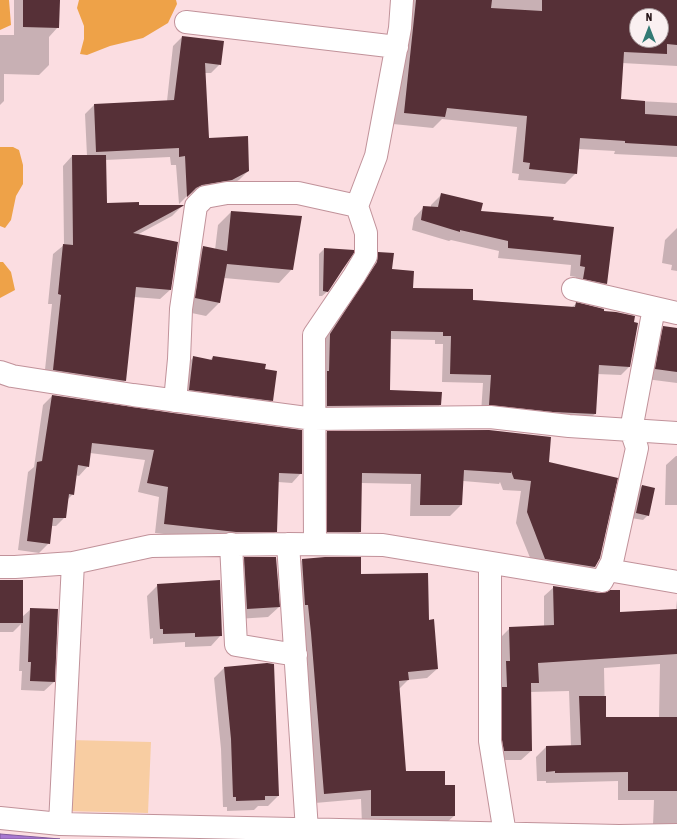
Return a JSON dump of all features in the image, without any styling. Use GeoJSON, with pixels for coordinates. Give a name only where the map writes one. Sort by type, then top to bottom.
{"type":"FeatureCollection","features":[{"type":"Feature","properties":{"kind":"street"},"geometry":{"type":"LineString","coordinates":[[315,544],[314,335],[366,256],[366,233],[357,206],[376,156],[397,47],[402,0]]}},
{"type":"Feature","properties":{"kind":"street"},"geometry":{"type":"LineString","coordinates":[[186,22],[397,47]]}},
{"type":"Feature","properties":{"kind":"street"},"geometry":{"type":"LineString","coordinates":[[175,401],[179,359],[181,309],[196,206],[205,197],[226,193],[298,193],[357,206]]}},
{"type":"Feature","properties":{"kind":"street"},"geometry":{"type":"LineString","coordinates":[[573,290],[677,313]]}},
{"type":"Feature","properties":{"kind":"street"},"geometry":{"type":"LineString","coordinates":[[0,567],[73,563],[150,546],[231,544],[383,545],[602,582],[612,562],[637,448],[631,430],[654,308]]}},
{"type":"Feature","properties":{"kind":"street"},"geometry":{"type":"LineString","coordinates":[[0,372],[12,376],[175,401],[314,419],[490,417],[568,426],[677,432]]}},
{"type":"Feature","properties":{"kind":"street"},"geometry":{"type":"LineString","coordinates":[[231,544],[236,645],[296,655]]}},
{"type":"Feature","properties":{"kind":"street"},"geometry":{"type":"LineString","coordinates":[[288,544],[307,830]]}},
{"type":"Feature","properties":{"kind":"street"},"geometry":{"type":"LineString","coordinates":[[60,824],[73,563]]}},
{"type":"Feature","properties":{"kind":"street"},"geometry":{"type":"LineString","coordinates":[[490,563],[490,741],[505,834]]}},
{"type":"Feature","properties":{"kind":"street"},"geometry":{"type":"LineString","coordinates":[[608,570],[677,582]]}},
{"type":"Feature","properties":{"kind":"street"},"geometry":{"type":"LineString","coordinates":[[0,818],[60,824],[307,830],[457,836],[505,834],[677,836]]}},
{"type":"Feature","properties":{"kind":"shaded area"},"geometry":{"type":"Polygon","coordinates":[[[0,0],[9,0],[11,25],[0,30],[0,0]]]}},
{"type":"Feature","properties":{"kind":"shaded area"},"geometry":{"type":"Polygon","coordinates":[[[79,0],[176,0],[177,4],[168,23],[143,38],[110,46],[87,55],[80,54],[84,39],[84,26],[77,8],[79,0]]]}},
{"type":"Feature","properties":{"kind":"shaded area"},"geometry":{"type":"Polygon","coordinates":[[[0,147],[13,147],[19,150],[23,165],[23,184],[16,196],[11,220],[5,228],[0,226],[0,147]]]}},
{"type":"Feature","properties":{"kind":"shaded area"},"geometry":{"type":"Polygon","coordinates":[[[0,262],[3,262],[11,272],[15,290],[0,298],[0,262]]]}},
{"type":"Feature","properties":{"kind":"shaded area"},"geometry":{"type":"Polygon","coordinates":[[[70,740],[151,742],[148,813],[65,811],[70,740]]]}},
{"type":"Feature","properties":{"kind":"shaded area"},"geometry":{"type":"Polygon","coordinates":[[[0,834],[60,839],[0,839],[0,834]]]}},
{"type":"Feature","properties":{"kind":"building"},"geometry":{"type":"Polygon","coordinates":[[[23,0],[60,0],[59,28],[23,27],[23,0]]]}},
{"type":"Feature","properties":{"kind":"building"},"geometry":{"type":"Polygon","coordinates":[[[416,0],[492,0],[491,8],[542,11],[542,0],[677,0],[677,45],[669,44],[669,8],[629,8],[629,48],[667,48],[667,54],[624,52],[621,99],[645,101],[645,114],[677,116],[677,146],[625,143],[625,141],[580,138],[577,174],[529,169],[530,163],[523,162],[527,116],[447,108],[445,117],[404,113],[416,0]]]}},
{"type":"Feature","properties":{"kind":"building"},"geometry":{"type":"Polygon","coordinates":[[[182,36],[224,41],[221,65],[205,63],[209,138],[248,136],[249,171],[232,180],[202,185],[196,188],[187,197],[185,156],[179,157],[179,148],[96,152],[94,104],[174,100],[182,36]]]}},
{"type":"Feature","properties":{"kind":"building"},"geometry":{"type":"Polygon","coordinates":[[[72,155],[106,155],[107,203],[139,202],[139,205],[184,205],[133,233],[178,242],[171,290],[136,287],[126,381],[53,370],[61,295],[58,294],[63,244],[73,245],[72,155]]]}},
{"type":"Feature","properties":{"kind":"building"},"geometry":{"type":"Polygon","coordinates":[[[441,193],[483,203],[481,211],[554,217],[553,220],[614,227],[607,284],[583,279],[585,267],[580,266],[581,255],[508,248],[508,241],[460,230],[460,232],[421,220],[423,206],[438,207],[441,193]]]}},
{"type":"Feature","properties":{"kind":"building"},"geometry":{"type":"Polygon","coordinates":[[[231,211],[302,216],[293,270],[227,264],[220,303],[195,298],[203,246],[227,251],[231,211]]]}},
{"type":"Feature","properties":{"kind":"building"},"geometry":{"type":"Polygon","coordinates":[[[324,248],[354,250],[354,253],[328,292],[323,291],[324,248]]]}},
{"type":"Feature","properties":{"kind":"building"},"geometry":{"type":"Polygon","coordinates":[[[378,252],[394,253],[392,269],[414,271],[413,288],[473,289],[473,300],[575,307],[576,302],[604,309],[604,311],[635,316],[634,322],[638,323],[630,367],[599,365],[596,414],[553,412],[489,405],[491,375],[450,374],[451,336],[443,336],[443,332],[391,331],[390,390],[442,392],[441,405],[327,406],[327,371],[329,371],[330,334],[377,262],[378,252]]]}},
{"type":"Feature","properties":{"kind":"building"},"geometry":{"type":"Polygon","coordinates":[[[663,326],[677,328],[677,372],[655,369],[663,326]]]}},
{"type":"Feature","properties":{"kind":"building"},"geometry":{"type":"Polygon","coordinates":[[[193,356],[212,360],[213,356],[266,364],[265,369],[277,371],[273,401],[189,390],[193,356]]]}},
{"type":"Feature","properties":{"kind":"building"},"geometry":{"type":"Polygon","coordinates":[[[52,395],[302,430],[302,474],[279,473],[277,532],[236,532],[164,524],[168,487],[147,483],[154,450],[92,443],[89,467],[78,465],[74,495],[69,494],[66,518],[53,518],[50,544],[27,541],[37,462],[42,461],[52,395]]]}},
{"type":"Feature","properties":{"kind":"building"},"geometry":{"type":"Polygon","coordinates":[[[489,430],[551,437],[549,462],[618,478],[600,558],[595,567],[545,559],[527,512],[531,481],[514,479],[511,471],[511,473],[464,470],[462,505],[420,505],[421,474],[362,473],[361,532],[327,532],[327,431],[489,430]]]}},
{"type":"Feature","properties":{"kind":"building"},"geometry":{"type":"Polygon","coordinates":[[[642,485],[655,488],[649,516],[636,513],[642,485]]]}},
{"type":"Feature","properties":{"kind":"building"},"geometry":{"type":"Polygon","coordinates":[[[244,557],[276,557],[280,607],[247,609],[244,557]]]}},
{"type":"Feature","properties":{"kind":"building"},"geometry":{"type":"Polygon","coordinates":[[[325,557],[361,557],[361,574],[428,573],[429,620],[434,619],[438,669],[408,672],[409,680],[399,681],[406,771],[445,771],[445,785],[455,785],[455,816],[371,816],[371,790],[324,794],[311,633],[308,605],[305,605],[302,559],[325,557]]]}},
{"type":"Feature","properties":{"kind":"building"},"geometry":{"type":"Polygon","coordinates":[[[0,580],[23,580],[23,623],[0,623],[0,580]]]}},
{"type":"Feature","properties":{"kind":"building"},"geometry":{"type":"Polygon","coordinates":[[[220,580],[222,636],[195,637],[195,633],[163,634],[163,629],[160,629],[157,584],[220,580]]]}},
{"type":"Feature","properties":{"kind":"building"},"geometry":{"type":"Polygon","coordinates":[[[553,586],[600,593],[610,590],[620,590],[620,612],[677,609],[677,654],[538,663],[539,683],[531,683],[532,751],[504,751],[502,740],[502,687],[507,687],[506,661],[510,661],[509,627],[554,625],[553,586]]]}},
{"type":"Feature","properties":{"kind":"building"},"geometry":{"type":"Polygon","coordinates":[[[30,608],[58,609],[55,682],[30,681],[31,662],[28,662],[30,608]]]}},
{"type":"Feature","properties":{"kind":"building"},"geometry":{"type":"Polygon","coordinates":[[[267,663],[274,664],[279,796],[265,796],[265,800],[236,801],[236,797],[233,797],[231,739],[224,667],[267,663]]]}},
{"type":"Feature","properties":{"kind":"building"},"geometry":{"type":"Polygon","coordinates":[[[579,696],[606,696],[606,717],[677,717],[677,791],[628,791],[628,772],[546,772],[546,746],[581,745],[579,696]]]}}]}
